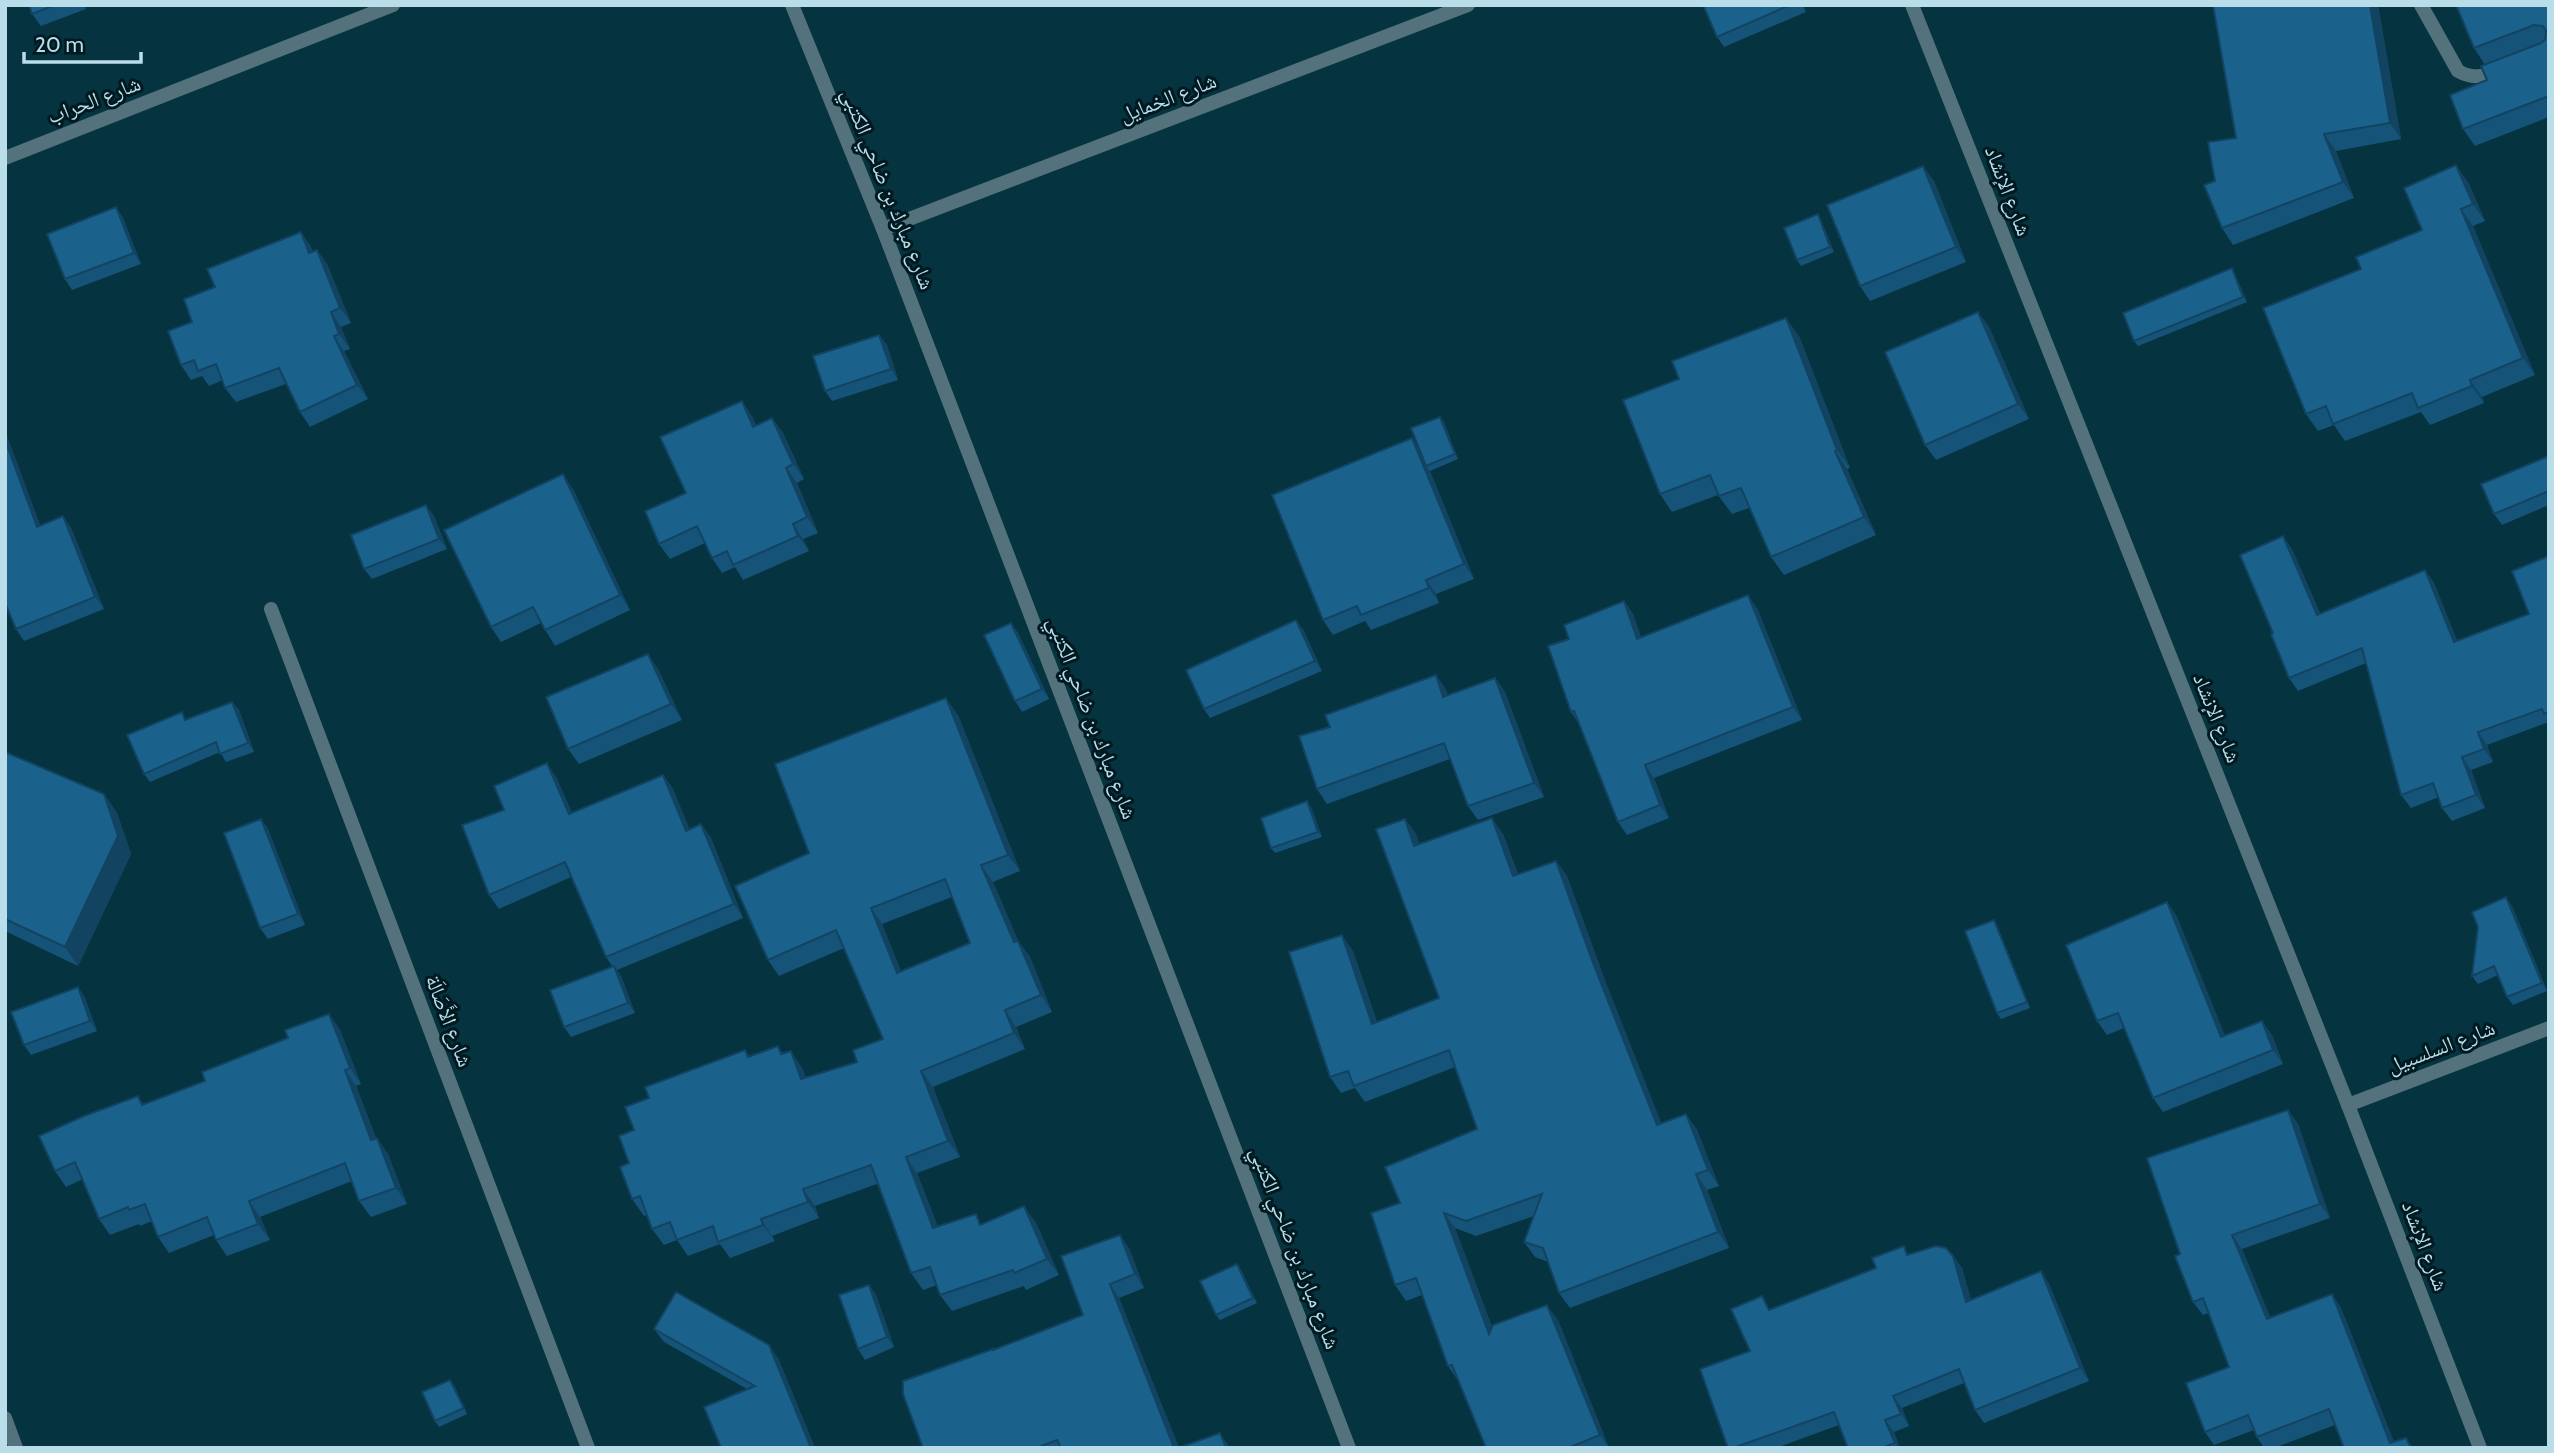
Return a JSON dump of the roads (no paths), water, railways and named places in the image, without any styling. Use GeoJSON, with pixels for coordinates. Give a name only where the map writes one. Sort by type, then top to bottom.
{"type":"FeatureCollection","features":[{"type":"Feature","properties":{"kind":"street","name":"شارع الحراب"},"geometry":{"type":"LineString","coordinates":[[5,158],[393,5]]}},
{"type":"Feature","properties":{"kind":"street","name":"شارع مبارك بن ضاحي الكتبي"},"geometry":{"type":"LineString","coordinates":[[792,5],[883,229],[1349,1448]]}},
{"type":"Feature","properties":{"kind":"street","name":"شارع الخمايل"},"geometry":{"type":"LineString","coordinates":[[883,229],[1468,5]]}},
{"type":"Feature","properties":{"kind":"street","name":"شارع الإنشاد"},"geometry":{"type":"LineString","coordinates":[[1912,5],[2348,1105],[2480,1448]]}},
{"type":"Feature","properties":{"kind":"street"},"geometry":{"type":"LineString","coordinates":[[2421,5],[2458,71],[2469,77],[2479,78],[2514,64]]}},
{"type":"Feature","properties":{"kind":"street","name":"شارع الأَصَالَة"},"geometry":{"type":"LineString","coordinates":[[271,609],[587,1448]]}},
{"type":"Feature","properties":{"kind":"street","name":"شارع السلسبيل"},"geometry":{"type":"LineString","coordinates":[[2348,1105],[2549,1028]]}},
{"type":"Feature","properties":{"kind":"street"},"geometry":{"type":"LineString","coordinates":[[5,1418],[16,1448]]}}]}
